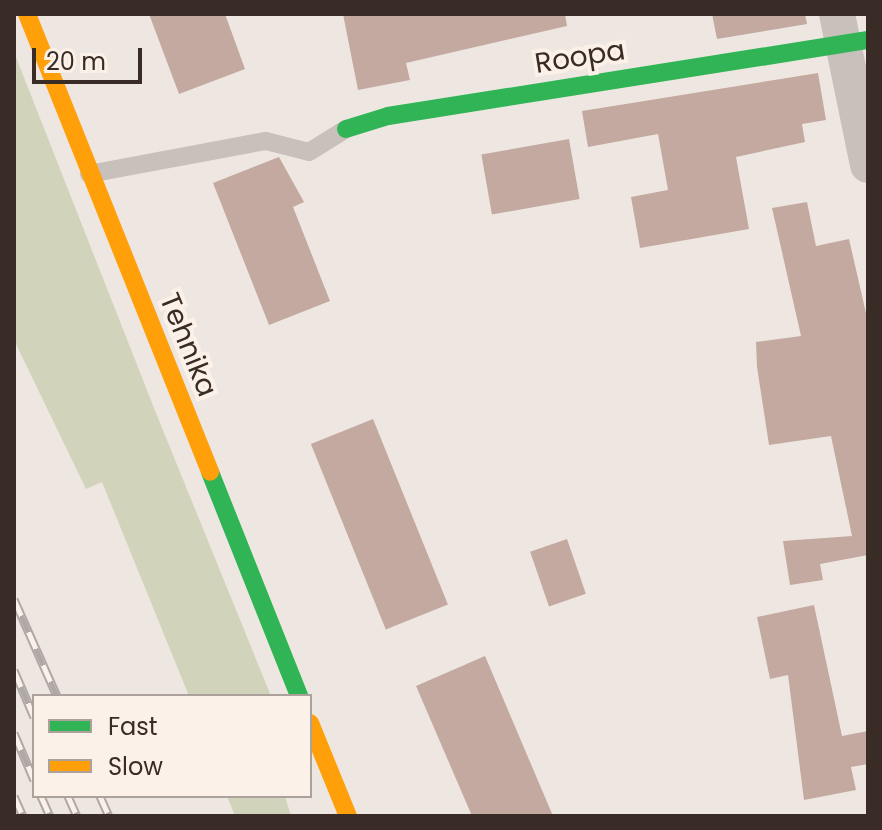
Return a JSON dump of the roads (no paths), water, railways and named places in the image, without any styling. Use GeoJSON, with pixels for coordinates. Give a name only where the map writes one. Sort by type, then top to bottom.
{"type":"FeatureCollection","features":[{"type":"Feature","properties":{"kind":"main road","name":"Tehnika"},"geometry":{"type":"LineString","coordinates":[[27,14],[298,694]]}},
{"type":"Feature","properties":{"kind":"main road","name":"Roopa"},"geometry":{"type":"LineString","coordinates":[[346,129],[388,116],[849,33]]}},
{"type":"Feature","properties":{"kind":"main road"},"geometry":{"type":"LineString","coordinates":[[312,727],[335,776],[348,816]]}},
{"type":"Feature","properties":{"kind":"main road"},"geometry":{"type":"LineString","coordinates":[[335,776],[365,816]]}},
{"type":"Feature","properties":{"kind":"street"},"geometry":{"type":"LineString","coordinates":[[849,33],[868,165]]}},
{"type":"Feature","properties":{"kind":"lane","name":"Roopa"},"geometry":{"type":"LineString","coordinates":[[89,174],[266,141],[309,152],[346,129]]}},
{"type":"Feature","properties":{"kind":"railway"},"geometry":{"type":"LineString","coordinates":[[14,599],[56,694]]}},
{"type":"Feature","properties":{"kind":"railway"},"geometry":{"type":"LineString","coordinates":[[14,670],[32,712]]}},
{"type":"Feature","properties":{"kind":"railway"},"geometry":{"type":"LineString","coordinates":[[14,733],[32,775]]}},
{"type":"Feature","properties":{"kind":"railway"},"geometry":{"type":"LineString","coordinates":[[14,796],[23,816]]}},
{"type":"Feature","properties":{"kind":"railway"},"geometry":{"type":"LineString","coordinates":[[42,798],[50,816]]}},
{"type":"Feature","properties":{"kind":"railway"},"geometry":{"type":"LineString","coordinates":[[69,798],[77,816]]}},
{"type":"Feature","properties":{"kind":"railway"},"geometry":{"type":"LineString","coordinates":[[101,798],[109,816]]}}]}
